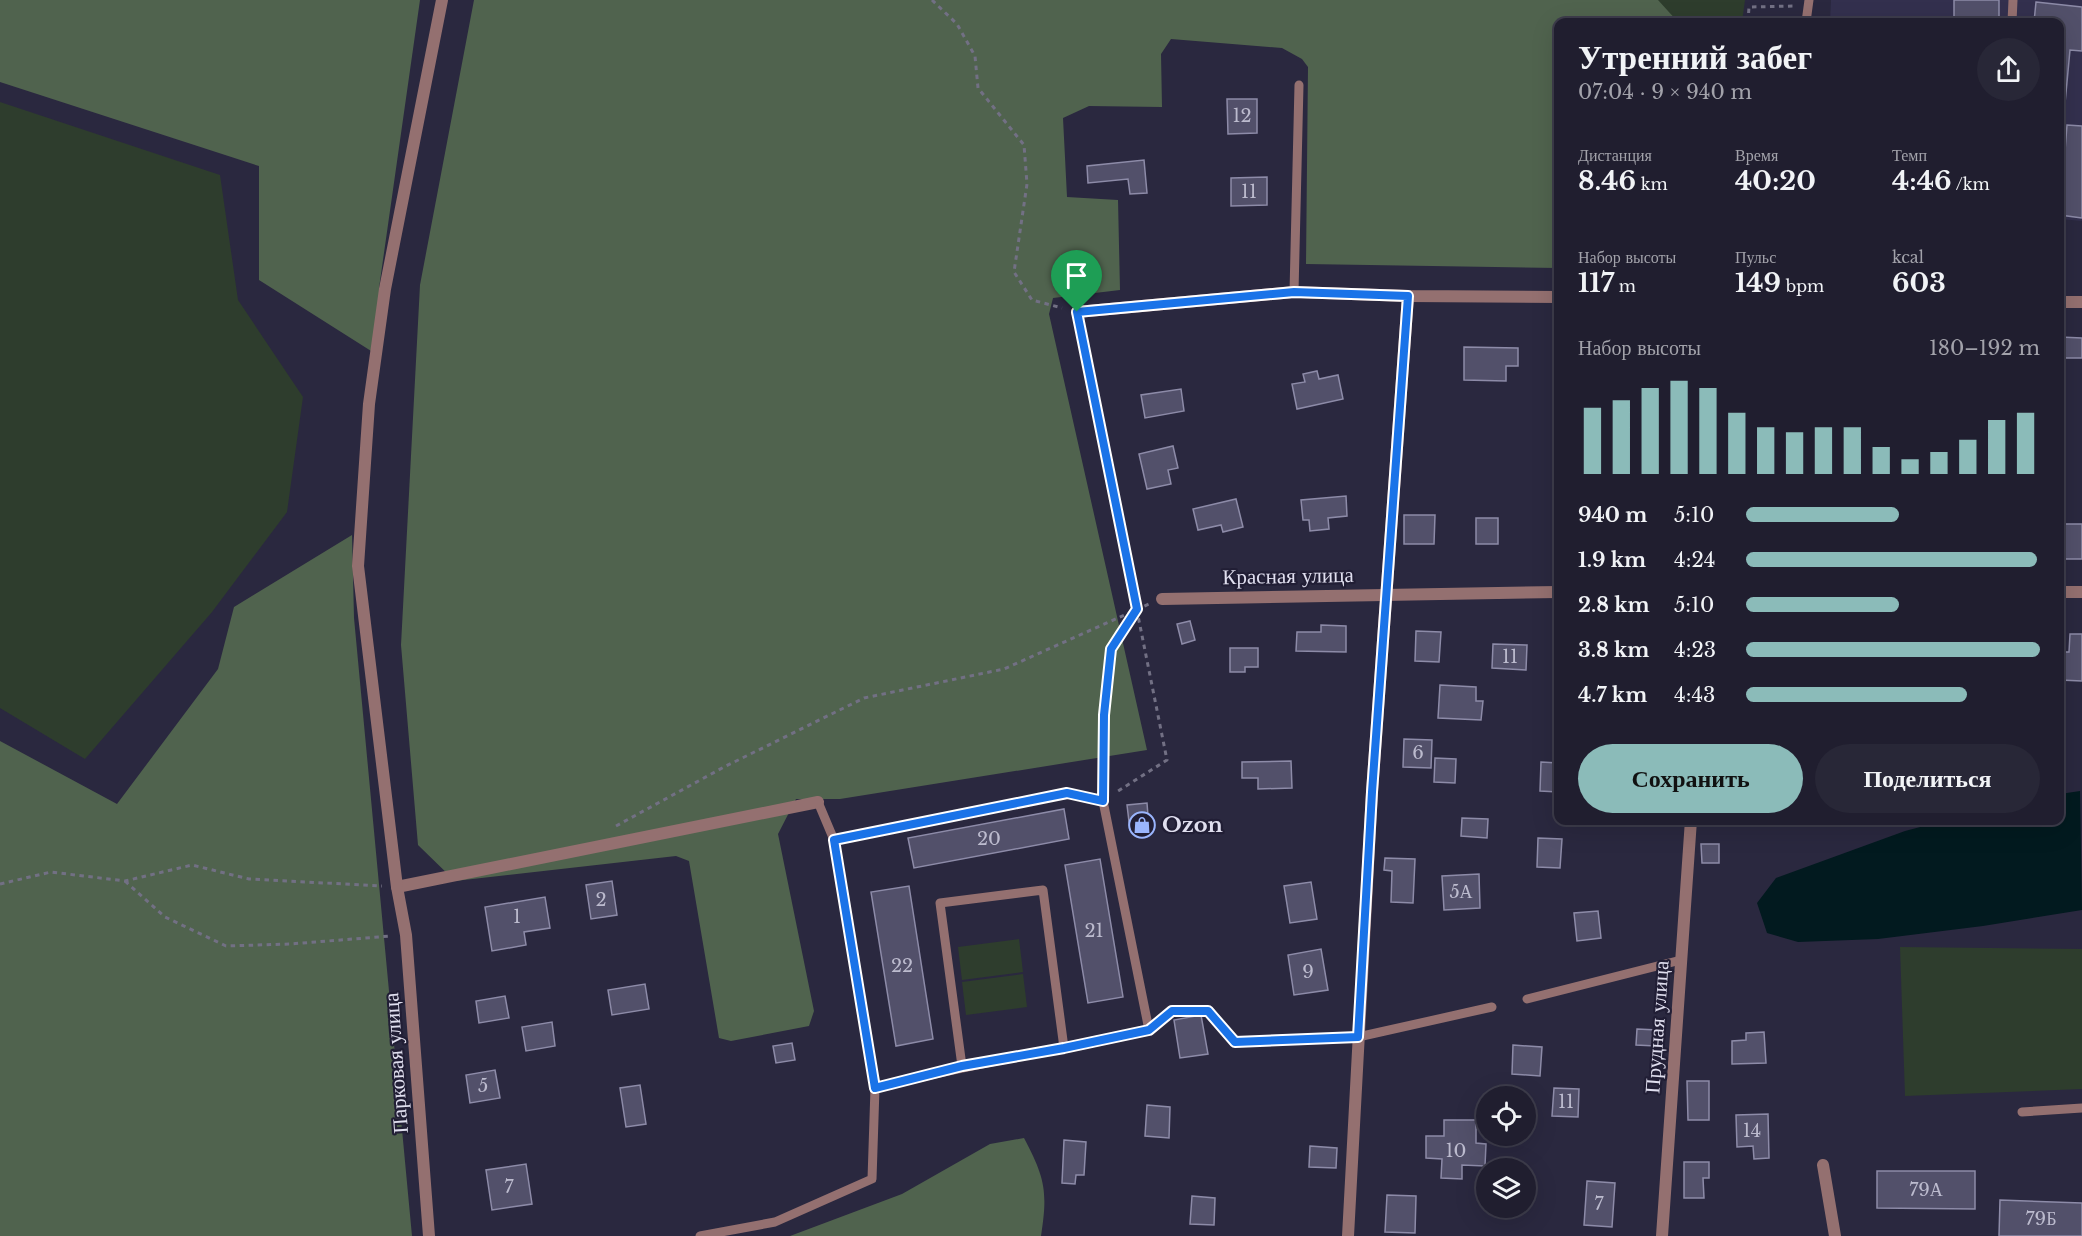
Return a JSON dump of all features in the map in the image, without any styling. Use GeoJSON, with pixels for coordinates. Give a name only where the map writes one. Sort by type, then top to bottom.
{"type":"FeatureCollection","features":[{"type":"Feature","properties":{"kind":"street","name":"Парковая улица"},"geometry":{"type":"LineString","coordinates":[[429,1236],[406,935],[358,567],[369,404],[385,290],[442,0]]}},
{"type":"Feature","properties":{"kind":"street"},"geometry":{"type":"LineString","coordinates":[[1077,312],[1294,292],[1408,296],[1554,297]]}},
{"type":"Feature","properties":{"kind":"street"},"geometry":{"type":"LineString","coordinates":[[1348,1236],[1386,593],[1408,296]]}},
{"type":"Feature","properties":{"kind":"street"},"geometry":{"type":"LineString","coordinates":[[2064,302],[2082,302]]}},
{"type":"Feature","properties":{"kind":"street","name":"Красная улица"},"geometry":{"type":"LineString","coordinates":[[1162,598],[1554,592]]}},
{"type":"Feature","properties":{"kind":"street"},"geometry":{"type":"LineString","coordinates":[[2064,592],[2082,592]]}},
{"type":"Feature","properties":{"kind":"street"},"geometry":{"type":"LineString","coordinates":[[398,887],[818,802]]}},
{"type":"Feature","properties":{"kind":"street","name":"Прудная улица"},"geometry":{"type":"LineString","coordinates":[[1662,1236],[1691,825]]}},
{"type":"Feature","properties":{"kind":"street"},"geometry":{"type":"LineString","coordinates":[[1823,1165],[1835,1236]]}},
{"type":"Feature","properties":{"kind":"lane"},"geometry":{"type":"LineString","coordinates":[[2012,18],[2013,0]]}},
{"type":"Feature","properties":{"kind":"lane"},"geometry":{"type":"LineString","coordinates":[[1807,18],[1809,3]]}},
{"type":"Feature","properties":{"kind":"lane"},"geometry":{"type":"LineString","coordinates":[[1294,292],[1299,85]]}},
{"type":"Feature","properties":{"kind":"lane"},"geometry":{"type":"LineString","coordinates":[[834,840],[1067,793],[1103,801],[1149,1030],[962,1066],[875,1088]]}},
{"type":"Feature","properties":{"kind":"lane"},"geometry":{"type":"LineString","coordinates":[[700,1236],[775,1222],[872,1179],[875,1088],[834,840],[818,802]]}},
{"type":"Feature","properties":{"kind":"lane"},"geometry":{"type":"LineString","coordinates":[[962,1066],[940,903],[1043,890],[1064,1048]]}},
{"type":"Feature","properties":{"kind":"lane"},"geometry":{"type":"LineString","coordinates":[[1527,999],[1681,960]]}},
{"type":"Feature","properties":{"kind":"lane"},"geometry":{"type":"LineString","coordinates":[[1358,1037],[1492,1007]]}},
{"type":"Feature","properties":{"kind":"lane"},"geometry":{"type":"LineString","coordinates":[[2022,1112],[2082,1108]]}},
{"type":"Feature","properties":{"kind":"path"},"geometry":{"type":"LineString","coordinates":[[932,0],[957,24],[975,56],[978,88],[1024,145],[1027,184],[1014,272],[1032,300],[1077,312],[1167,760],[1103,801]]}},
{"type":"Feature","properties":{"kind":"path"},"geometry":{"type":"LineString","coordinates":[[1748,18],[1749,7],[1809,3]]}},
{"type":"Feature","properties":{"kind":"path"},"geometry":{"type":"LineString","coordinates":[[614,827],[724,766],[864,698],[1004,669],[1162,598]]}},
{"type":"Feature","properties":{"kind":"path"},"geometry":{"type":"LineString","coordinates":[[1103,801],[1104,715],[1111,649],[1137,609]]}},
{"type":"Feature","properties":{"kind":"path"},"geometry":{"type":"LineString","coordinates":[[0,884],[51,872],[125,881],[192,865],[249,879],[398,887]]}},
{"type":"Feature","properties":{"kind":"path"},"geometry":{"type":"LineString","coordinates":[[125,881],[165,917],[226,946],[290,944],[406,935]]}},
{"type":"Feature","properties":{"kind":"path"},"geometry":{"type":"LineString","coordinates":[[1149,1030],[1172,1011],[1208,1011],[1235,1042],[1358,1037]]}},
{"type":"Feature","properties":{"kind":"shaded area"},"geometry":{"type":"Polygon","coordinates":[[[0,0],[420,0],[379,288],[379,356],[259,280],[259,166],[0,82],[0,0]]]}},
{"type":"Feature","properties":{"kind":"shaded area"},"geometry":{"type":"Polygon","coordinates":[[[474,0],[1658,0],[1674,18],[1554,18],[1554,268],[1306,264],[1308,67],[1302,59],[1282,48],[1171,39],[1161,54],[1162,107],[1089,106],[1063,118],[1067,197],[1118,200],[1120,290],[1053,298],[1049,314],[1147,750],[840,799],[796,799],[778,834],[814,1011],[809,1026],[731,1041],[719,1038],[689,861],[676,856],[455,881],[418,845],[401,645],[420,285],[474,0]]]}},
{"type":"Feature","properties":{"kind":"shaded area"},"geometry":{"type":"Polygon","coordinates":[[[1590,0],[1745,0],[1743,18],[1604,18],[1590,0]]]}},
{"type":"Feature","properties":{"kind":"shaded area"},"geometry":{"type":"Polygon","coordinates":[[[1831,0],[2082,0],[2082,221],[2064,219],[2064,18],[1830,18],[1831,0]]]}},
{"type":"Feature","properties":{"kind":"shaded area"},"geometry":{"type":"Polygon","coordinates":[[[0,102],[220,175],[238,300],[303,397],[287,512],[212,612],[85,759],[0,708],[0,102]]]}},
{"type":"Feature","properties":{"kind":"shaded area"},"geometry":{"type":"Polygon","coordinates":[[[352,535],[354,618],[412,1236],[0,1236],[0,741],[117,804],[218,669],[234,607],[352,535]]]}},
{"type":"Feature","properties":{"kind":"shaded area"},"geometry":{"type":"Polygon","coordinates":[[[2080,791],[2082,910],[1983,926],[1878,939],[1798,942],[1767,933],[1757,903],[1776,878],[1905,831],[1928,825],[2064,825],[2064,793],[2080,791]]]}},
{"type":"Feature","properties":{"kind":"shaded area"},"geometry":{"type":"Polygon","coordinates":[[[1019,939],[1023,972],[962,980],[958,947],[1019,939]]]}},
{"type":"Feature","properties":{"kind":"shaded area"},"geometry":{"type":"Polygon","coordinates":[[[1900,947],[2082,949],[2082,1089],[1905,1096],[1900,947]]]}},
{"type":"Feature","properties":{"kind":"shaded area"},"geometry":{"type":"Polygon","coordinates":[[[1023,974],[1027,1007],[966,1015],[962,982],[1023,974]]]}},
{"type":"Feature","properties":{"kind":"shaded area"},"geometry":{"type":"Polygon","coordinates":[[[1024,1138],[1043,1185],[1044,1207],[1041,1236],[790,1236],[902,1194],[990,1144],[1024,1138]]]}},
{"type":"Feature","properties":{"kind":"building"},"geometry":{"type":"Polygon","coordinates":[[[1954,0],[1999,0],[1999,18],[1954,18],[1954,0]]]}},
{"type":"Feature","properties":{"kind":"building"},"geometry":{"type":"Polygon","coordinates":[[[2036,2],[2082,7],[2082,51],[2070,50],[2064,114],[2064,18],[2034,18],[2036,2]]]}},
{"type":"Feature","properties":{"kind":"building"},"geometry":{"type":"Polygon","coordinates":[[[1227,99],[1257,99],[1257,133],[1228,134],[1227,99]]]}},
{"type":"Feature","properties":{"kind":"building"},"geometry":{"type":"Polygon","coordinates":[[[2067,125],[2082,126],[2082,218],[2064,216],[2067,125]]]}},
{"type":"Feature","properties":{"kind":"building"},"geometry":{"type":"Polygon","coordinates":[[[1144,160],[1147,193],[1130,194],[1128,179],[1088,183],[1087,166],[1144,160]]]}},
{"type":"Feature","properties":{"kind":"building"},"geometry":{"type":"Polygon","coordinates":[[[1267,177],[1267,205],[1231,206],[1231,178],[1267,177]]]}},
{"type":"Feature","properties":{"kind":"building"},"geometry":{"type":"Polygon","coordinates":[[[2064,337],[2082,338],[2082,358],[2064,358],[2064,337]]]}},
{"type":"Feature","properties":{"kind":"building"},"geometry":{"type":"Polygon","coordinates":[[[1464,347],[1518,348],[1518,366],[1506,366],[1506,381],[1464,380],[1464,347]]]}},
{"type":"Feature","properties":{"kind":"building"},"geometry":{"type":"Polygon","coordinates":[[[1317,371],[1319,379],[1338,375],[1343,399],[1297,409],[1292,384],[1305,382],[1303,374],[1317,371]]]}},
{"type":"Feature","properties":{"kind":"building"},"geometry":{"type":"Polygon","coordinates":[[[1181,389],[1184,411],[1145,418],[1141,395],[1181,389]]]}},
{"type":"Feature","properties":{"kind":"building"},"geometry":{"type":"Polygon","coordinates":[[[1173,446],[1178,468],[1168,470],[1171,484],[1147,489],[1139,454],[1173,446]]]}},
{"type":"Feature","properties":{"kind":"building"},"geometry":{"type":"Polygon","coordinates":[[[1346,496],[1347,516],[1328,518],[1329,529],[1310,531],[1309,520],[1303,520],[1301,500],[1346,496]]]}},
{"type":"Feature","properties":{"kind":"building"},"geometry":{"type":"Polygon","coordinates":[[[1236,499],[1243,527],[1223,532],[1221,525],[1198,530],[1193,509],[1236,499]]]}},
{"type":"Feature","properties":{"kind":"building"},"geometry":{"type":"Polygon","coordinates":[[[1404,515],[1435,515],[1434,544],[1404,544],[1404,515]]]}},
{"type":"Feature","properties":{"kind":"building"},"geometry":{"type":"Polygon","coordinates":[[[1476,518],[1498,518],[1498,544],[1476,544],[1476,518]]]}},
{"type":"Feature","properties":{"kind":"building"},"geometry":{"type":"Polygon","coordinates":[[[2064,524],[2082,524],[2082,559],[2064,559],[2064,524]]]}},
{"type":"Feature","properties":{"kind":"building"},"geometry":{"type":"Polygon","coordinates":[[[1190,621],[1195,640],[1182,644],[1177,624],[1190,621]]]}},
{"type":"Feature","properties":{"kind":"building"},"geometry":{"type":"Polygon","coordinates":[[[1321,625],[1346,626],[1346,652],[1296,651],[1297,632],[1321,632],[1321,625]]]}},
{"type":"Feature","properties":{"kind":"building"},"geometry":{"type":"Polygon","coordinates":[[[1416,631],[1441,632],[1439,662],[1415,661],[1416,631]]]}},
{"type":"Feature","properties":{"kind":"building"},"geometry":{"type":"Polygon","coordinates":[[[2070,634],[2082,634],[2082,681],[2064,680],[2064,652],[2069,652],[2070,634]]]}},
{"type":"Feature","properties":{"kind":"building"},"geometry":{"type":"Polygon","coordinates":[[[1493,644],[1527,645],[1526,670],[1492,668],[1493,644]]]}},
{"type":"Feature","properties":{"kind":"building"},"geometry":{"type":"Polygon","coordinates":[[[1230,648],[1258,648],[1258,667],[1245,667],[1245,672],[1230,672],[1230,648]]]}},
{"type":"Feature","properties":{"kind":"building"},"geometry":{"type":"Polygon","coordinates":[[[1440,685],[1476,687],[1476,701],[1483,701],[1481,720],[1438,718],[1440,685]]]}},
{"type":"Feature","properties":{"kind":"building"},"geometry":{"type":"Polygon","coordinates":[[[1404,739],[1432,740],[1431,768],[1403,767],[1404,739]]]}},
{"type":"Feature","properties":{"kind":"building"},"geometry":{"type":"Polygon","coordinates":[[[1435,758],[1456,759],[1455,783],[1434,782],[1435,758]]]}},
{"type":"Feature","properties":{"kind":"building"},"geometry":{"type":"Polygon","coordinates":[[[1291,761],[1292,788],[1258,789],[1258,778],[1242,778],[1242,762],[1291,761]]]}},
{"type":"Feature","properties":{"kind":"building"},"geometry":{"type":"Polygon","coordinates":[[[1541,762],[1554,763],[1554,792],[1540,791],[1541,762]]]}},
{"type":"Feature","properties":{"kind":"building"},"geometry":{"type":"Polygon","coordinates":[[[1147,803],[1149,828],[1130,830],[1127,805],[1147,803]]]}},
{"type":"Feature","properties":{"kind":"building"},"geometry":{"type":"Polygon","coordinates":[[[1064,809],[1069,839],[914,868],[908,838],[1064,809]]]}},
{"type":"Feature","properties":{"kind":"building"},"geometry":{"type":"Polygon","coordinates":[[[1462,818],[1488,819],[1487,838],[1461,836],[1462,818]]]}},
{"type":"Feature","properties":{"kind":"building"},"geometry":{"type":"Polygon","coordinates":[[[1538,838],[1562,839],[1560,868],[1537,867],[1538,838]]]}},
{"type":"Feature","properties":{"kind":"building"},"geometry":{"type":"Polygon","coordinates":[[[1701,844],[1719,844],[1719,863],[1702,863],[1701,844]]]}},
{"type":"Feature","properties":{"kind":"building"},"geometry":{"type":"Polygon","coordinates":[[[1385,858],[1415,859],[1413,903],[1391,902],[1392,871],[1384,870],[1385,858]]]}},
{"type":"Feature","properties":{"kind":"building"},"geometry":{"type":"Polygon","coordinates":[[[1100,859],[1123,997],[1088,1003],[1065,865],[1100,859]]]}},
{"type":"Feature","properties":{"kind":"building"},"geometry":{"type":"Polygon","coordinates":[[[1479,874],[1480,908],[1444,910],[1442,876],[1479,874]]]}},
{"type":"Feature","properties":{"kind":"building"},"geometry":{"type":"Polygon","coordinates":[[[612,881],[617,915],[591,919],[586,885],[612,881]]]}},
{"type":"Feature","properties":{"kind":"building"},"geometry":{"type":"Polygon","coordinates":[[[1311,882],[1317,919],[1290,923],[1284,886],[1311,882]]]}},
{"type":"Feature","properties":{"kind":"building"},"geometry":{"type":"Polygon","coordinates":[[[909,886],[933,1039],[896,1046],[871,892],[909,886]]]}},
{"type":"Feature","properties":{"kind":"building"},"geometry":{"type":"Polygon","coordinates":[[[545,897],[550,928],[524,932],[526,945],[492,951],[485,907],[545,897]]]}},
{"type":"Feature","properties":{"kind":"building"},"geometry":{"type":"Polygon","coordinates":[[[1598,911],[1601,938],[1577,941],[1574,913],[1598,911]]]}},
{"type":"Feature","properties":{"kind":"building"},"geometry":{"type":"Polygon","coordinates":[[[1321,949],[1328,990],[1294,995],[1288,955],[1321,949]]]}},
{"type":"Feature","properties":{"kind":"building"},"geometry":{"type":"Polygon","coordinates":[[[645,984],[649,1009],[612,1015],[608,990],[645,984]]]}},
{"type":"Feature","properties":{"kind":"building"},"geometry":{"type":"Polygon","coordinates":[[[505,996],[509,1018],[479,1023],[476,1001],[505,996]]]}},
{"type":"Feature","properties":{"kind":"building"},"geometry":{"type":"Polygon","coordinates":[[[1201,1015],[1208,1054],[1180,1058],[1174,1020],[1201,1015]]]}},
{"type":"Feature","properties":{"kind":"building"},"geometry":{"type":"Polygon","coordinates":[[[552,1022],[555,1046],[526,1051],[522,1027],[552,1022]]]}},
{"type":"Feature","properties":{"kind":"building"},"geometry":{"type":"Polygon","coordinates":[[[1637,1029],[1657,1030],[1656,1046],[1636,1045],[1637,1029]]]}},
{"type":"Feature","properties":{"kind":"building"},"geometry":{"type":"Polygon","coordinates":[[[1764,1032],[1766,1063],[1732,1064],[1732,1041],[1746,1040],[1746,1033],[1764,1032]]]}},
{"type":"Feature","properties":{"kind":"building"},"geometry":{"type":"Polygon","coordinates":[[[792,1043],[795,1060],[776,1063],[773,1046],[792,1043]]]}},
{"type":"Feature","properties":{"kind":"building"},"geometry":{"type":"Polygon","coordinates":[[[1513,1045],[1542,1047],[1540,1076],[1512,1074],[1513,1045]]]}},
{"type":"Feature","properties":{"kind":"building"},"geometry":{"type":"Polygon","coordinates":[[[495,1070],[500,1098],[470,1103],[466,1075],[495,1070]]]}},
{"type":"Feature","properties":{"kind":"building"},"geometry":{"type":"Polygon","coordinates":[[[1687,1081],[1709,1081],[1709,1120],[1688,1120],[1687,1081]]]}},
{"type":"Feature","properties":{"kind":"building"},"geometry":{"type":"Polygon","coordinates":[[[640,1085],[646,1124],[626,1127],[620,1088],[640,1085]]]}},
{"type":"Feature","properties":{"kind":"building"},"geometry":{"type":"Polygon","coordinates":[[[1554,1088],[1579,1089],[1578,1117],[1552,1116],[1554,1088]]]}},
{"type":"Feature","properties":{"kind":"building"},"geometry":{"type":"Polygon","coordinates":[[[1147,1105],[1170,1107],[1169,1138],[1145,1136],[1147,1105]]]}},
{"type":"Feature","properties":{"kind":"building"},"geometry":{"type":"Polygon","coordinates":[[[1768,1114],[1769,1158],[1754,1159],[1753,1146],[1737,1147],[1736,1115],[1768,1114]]]}},
{"type":"Feature","properties":{"kind":"building"},"geometry":{"type":"Polygon","coordinates":[[[1444,1120],[1476,1120],[1476,1146],[1486,1146],[1485,1158],[1476,1158],[1476,1166],[1462,1165],[1462,1179],[1441,1178],[1442,1159],[1426,1158],[1426,1136],[1444,1136],[1444,1120]]]}},
{"type":"Feature","properties":{"kind":"building"},"geometry":{"type":"Polygon","coordinates":[[[1064,1140],[1086,1142],[1084,1175],[1076,1175],[1075,1184],[1062,1183],[1064,1140]]]}},
{"type":"Feature","properties":{"kind":"building"},"geometry":{"type":"Polygon","coordinates":[[[1310,1146],[1337,1148],[1336,1168],[1309,1167],[1310,1146]]]}},
{"type":"Feature","properties":{"kind":"building"},"geometry":{"type":"Polygon","coordinates":[[[1684,1162],[1709,1162],[1709,1178],[1703,1178],[1704,1198],[1684,1198],[1684,1162]]]}},
{"type":"Feature","properties":{"kind":"building"},"geometry":{"type":"Polygon","coordinates":[[[526,1164],[532,1204],[492,1210],[486,1170],[526,1164]]]}},
{"type":"Feature","properties":{"kind":"building"},"geometry":{"type":"Polygon","coordinates":[[[1877,1171],[1975,1171],[1975,1209],[1877,1208],[1877,1171]]]}},
{"type":"Feature","properties":{"kind":"building"},"geometry":{"type":"Polygon","coordinates":[[[1587,1181],[1615,1183],[1612,1227],[1584,1225],[1587,1181]]]}},
{"type":"Feature","properties":{"kind":"building"},"geometry":{"type":"Polygon","coordinates":[[[1387,1195],[1416,1196],[1415,1233],[1385,1232],[1387,1195]]]}},
{"type":"Feature","properties":{"kind":"building"},"geometry":{"type":"Polygon","coordinates":[[[1192,1196],[1215,1198],[1214,1225],[1190,1224],[1192,1196]]]}},
{"type":"Feature","properties":{"kind":"building"},"geometry":{"type":"Polygon","coordinates":[[[2000,1200],[2082,1203],[2082,1236],[1999,1236],[2000,1200]]]}},
{"type":"Feature","properties":{"kind":"place","name":"Ozon"},"geometry":{"type":"Point","coordinates":[1142,825]}},
{"type":"Feature","properties":{"kind":"route"},"geometry":{"type":"LineString","coordinates":[[1294,292],[1408,296],[1372,792],[1358,1037],[1235,1042],[1208,1011],[1172,1011],[1149,1030],[962,1066],[875,1088],[834,840],[1067,793],[1103,801],[1104,715],[1111,649],[1137,609],[1077,312],[1294,292]]}}]}
